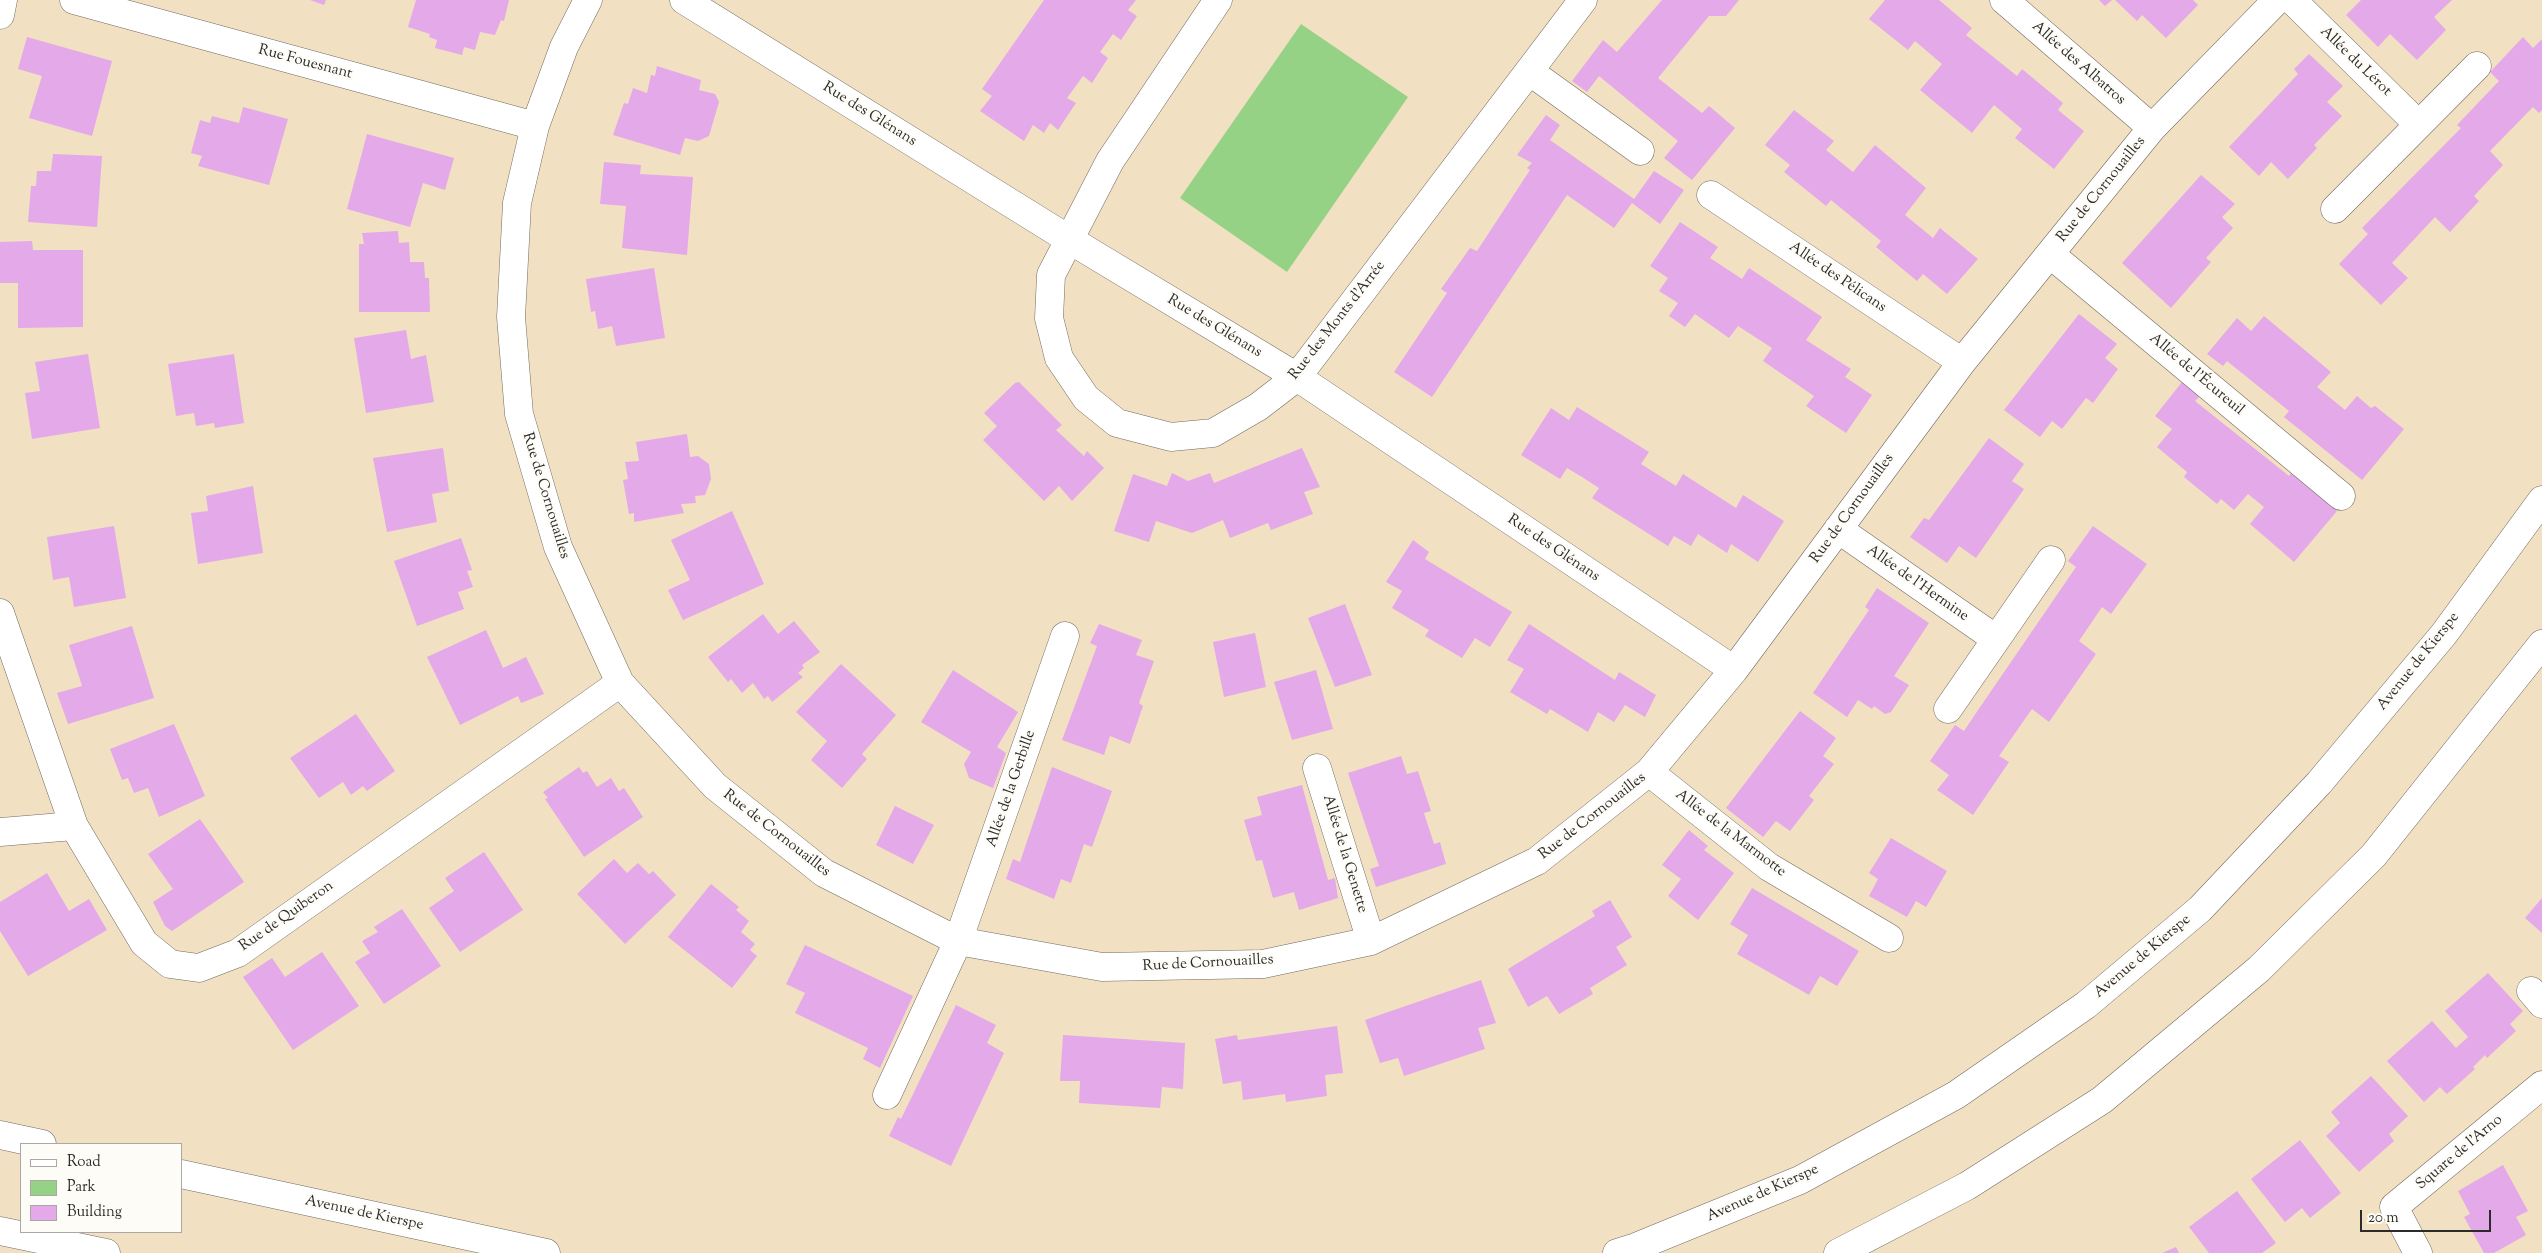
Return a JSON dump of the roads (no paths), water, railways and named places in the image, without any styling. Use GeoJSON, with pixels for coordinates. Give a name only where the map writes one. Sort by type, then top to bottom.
{"type":"FeatureCollection","features":[{"type":"Feature","properties":{"kind":"street"},"geometry":{"type":"LineString","coordinates":[[0,15],[3,0]]}},
{"type":"Feature","properties":{"kind":"street","name":"Rue Fouesnant"},"geometry":{"type":"LineString","coordinates":[[74,0],[535,126]]}},
{"type":"Feature","properties":{"kind":"street","name":"Rue de Cornouailles"},"geometry":{"type":"LineString","coordinates":[[588,0],[564,47],[535,126],[517,204],[511,317],[519,414],[558,548],[620,683],[715,786],[824,873],[958,941],[1102,968],[1263,964],[1371,941],[1538,861],[1650,772],[1734,670],[1962,362],[2152,128],[2277,0]]}},
{"type":"Feature","properties":{"kind":"street","name":"Rue des Glénans"},"geometry":{"type":"LineString","coordinates":[[684,0],[1070,240],[1297,378],[1734,670]]}},
{"type":"Feature","properties":{"kind":"street","name":"Rue des Monts d'Arrée"},"geometry":{"type":"LineString","coordinates":[[1218,0],[1110,161],[1051,275],[1049,318],[1059,358],[1086,398],[1117,423],[1171,438],[1213,433],[1258,407],[1297,378],[1583,0]]}},
{"type":"Feature","properties":{"kind":"street","name":"Allée des Albatros"},"geometry":{"type":"LineString","coordinates":[[2004,0],[2152,128]]}},
{"type":"Feature","properties":{"kind":"street","name":"Allée du Lérot"},"geometry":{"type":"LineString","coordinates":[[2292,0],[2418,124]]}},
{"type":"Feature","properties":{"kind":"street"},"geometry":{"type":"LineString","coordinates":[[2335,209],[2477,66]]}},
{"type":"Feature","properties":{"kind":"street"},"geometry":{"type":"LineString","coordinates":[[1528,71],[1640,151]]}},
{"type":"Feature","properties":{"kind":"street","name":"Allée des Pélicans"},"geometry":{"type":"LineString","coordinates":[[1711,195],[1962,362]]}},
{"type":"Feature","properties":{"kind":"street","name":"Allée de l'Écureuil"},"geometry":{"type":"LineString","coordinates":[[2050,254],[2341,496]]}},
{"type":"Feature","properties":{"kind":"street","name":"Avenue de Kierspe"},"geometry":{"type":"LineString","coordinates":[[1617,1253],[1636,1248],[1800,1180],[1956,1095],[2086,1006],[2200,909],[2319,783],[2444,634],[2542,500]]}},
{"type":"Feature","properties":{"kind":"street","name":"Allée de l'Hermine"},"geometry":{"type":"LineString","coordinates":[[1838,529],[1996,639]]}},
{"type":"Feature","properties":{"kind":"street"},"geometry":{"type":"LineString","coordinates":[[1948,709],[2050,560]]}},
{"type":"Feature","properties":{"kind":"street","name":"Rue de Quiberon"},"geometry":{"type":"LineString","coordinates":[[0,613],[74,826],[144,943],[170,964],[199,968],[238,953],[620,683]]}},
{"type":"Feature","properties":{"kind":"street","name":"Allée de la Gerbille"},"geometry":{"type":"LineString","coordinates":[[887,1095],[958,941],[1065,636]]}},
{"type":"Feature","properties":{"kind":"street"},"geometry":{"type":"LineString","coordinates":[[1838,1253],[1967,1186],[2102,1100],[2259,969],[2374,855],[2542,644]]}},
{"type":"Feature","properties":{"kind":"street","name":"Allée de la Genette"},"geometry":{"type":"LineString","coordinates":[[1317,768],[1371,941]]}},
{"type":"Feature","properties":{"kind":"street","name":"Allée de la Marmotte"},"geometry":{"type":"LineString","coordinates":[[1650,772],[1769,867],[1889,938]]}},
{"type":"Feature","properties":{"kind":"street"},"geometry":{"type":"LineString","coordinates":[[0,832],[74,826]]}},
{"type":"Feature","properties":{"kind":"street","name":"Square de l'Arno"},"geometry":{"type":"LineString","coordinates":[[2418,1253],[2394,1207],[2542,1085]]}},
{"type":"Feature","properties":{"kind":"street"},"geometry":{"type":"LineString","coordinates":[[0,1135],[37,1143]]}},
{"type":"Feature","properties":{"kind":"street","name":"Avenue de Kierspe"},"geometry":{"type":"LineString","coordinates":[[182,1174],[546,1253]]}},
{"type":"Feature","properties":{"kind":"street"},"geometry":{"type":"LineString","coordinates":[[0,1231],[106,1253]]}}]}
